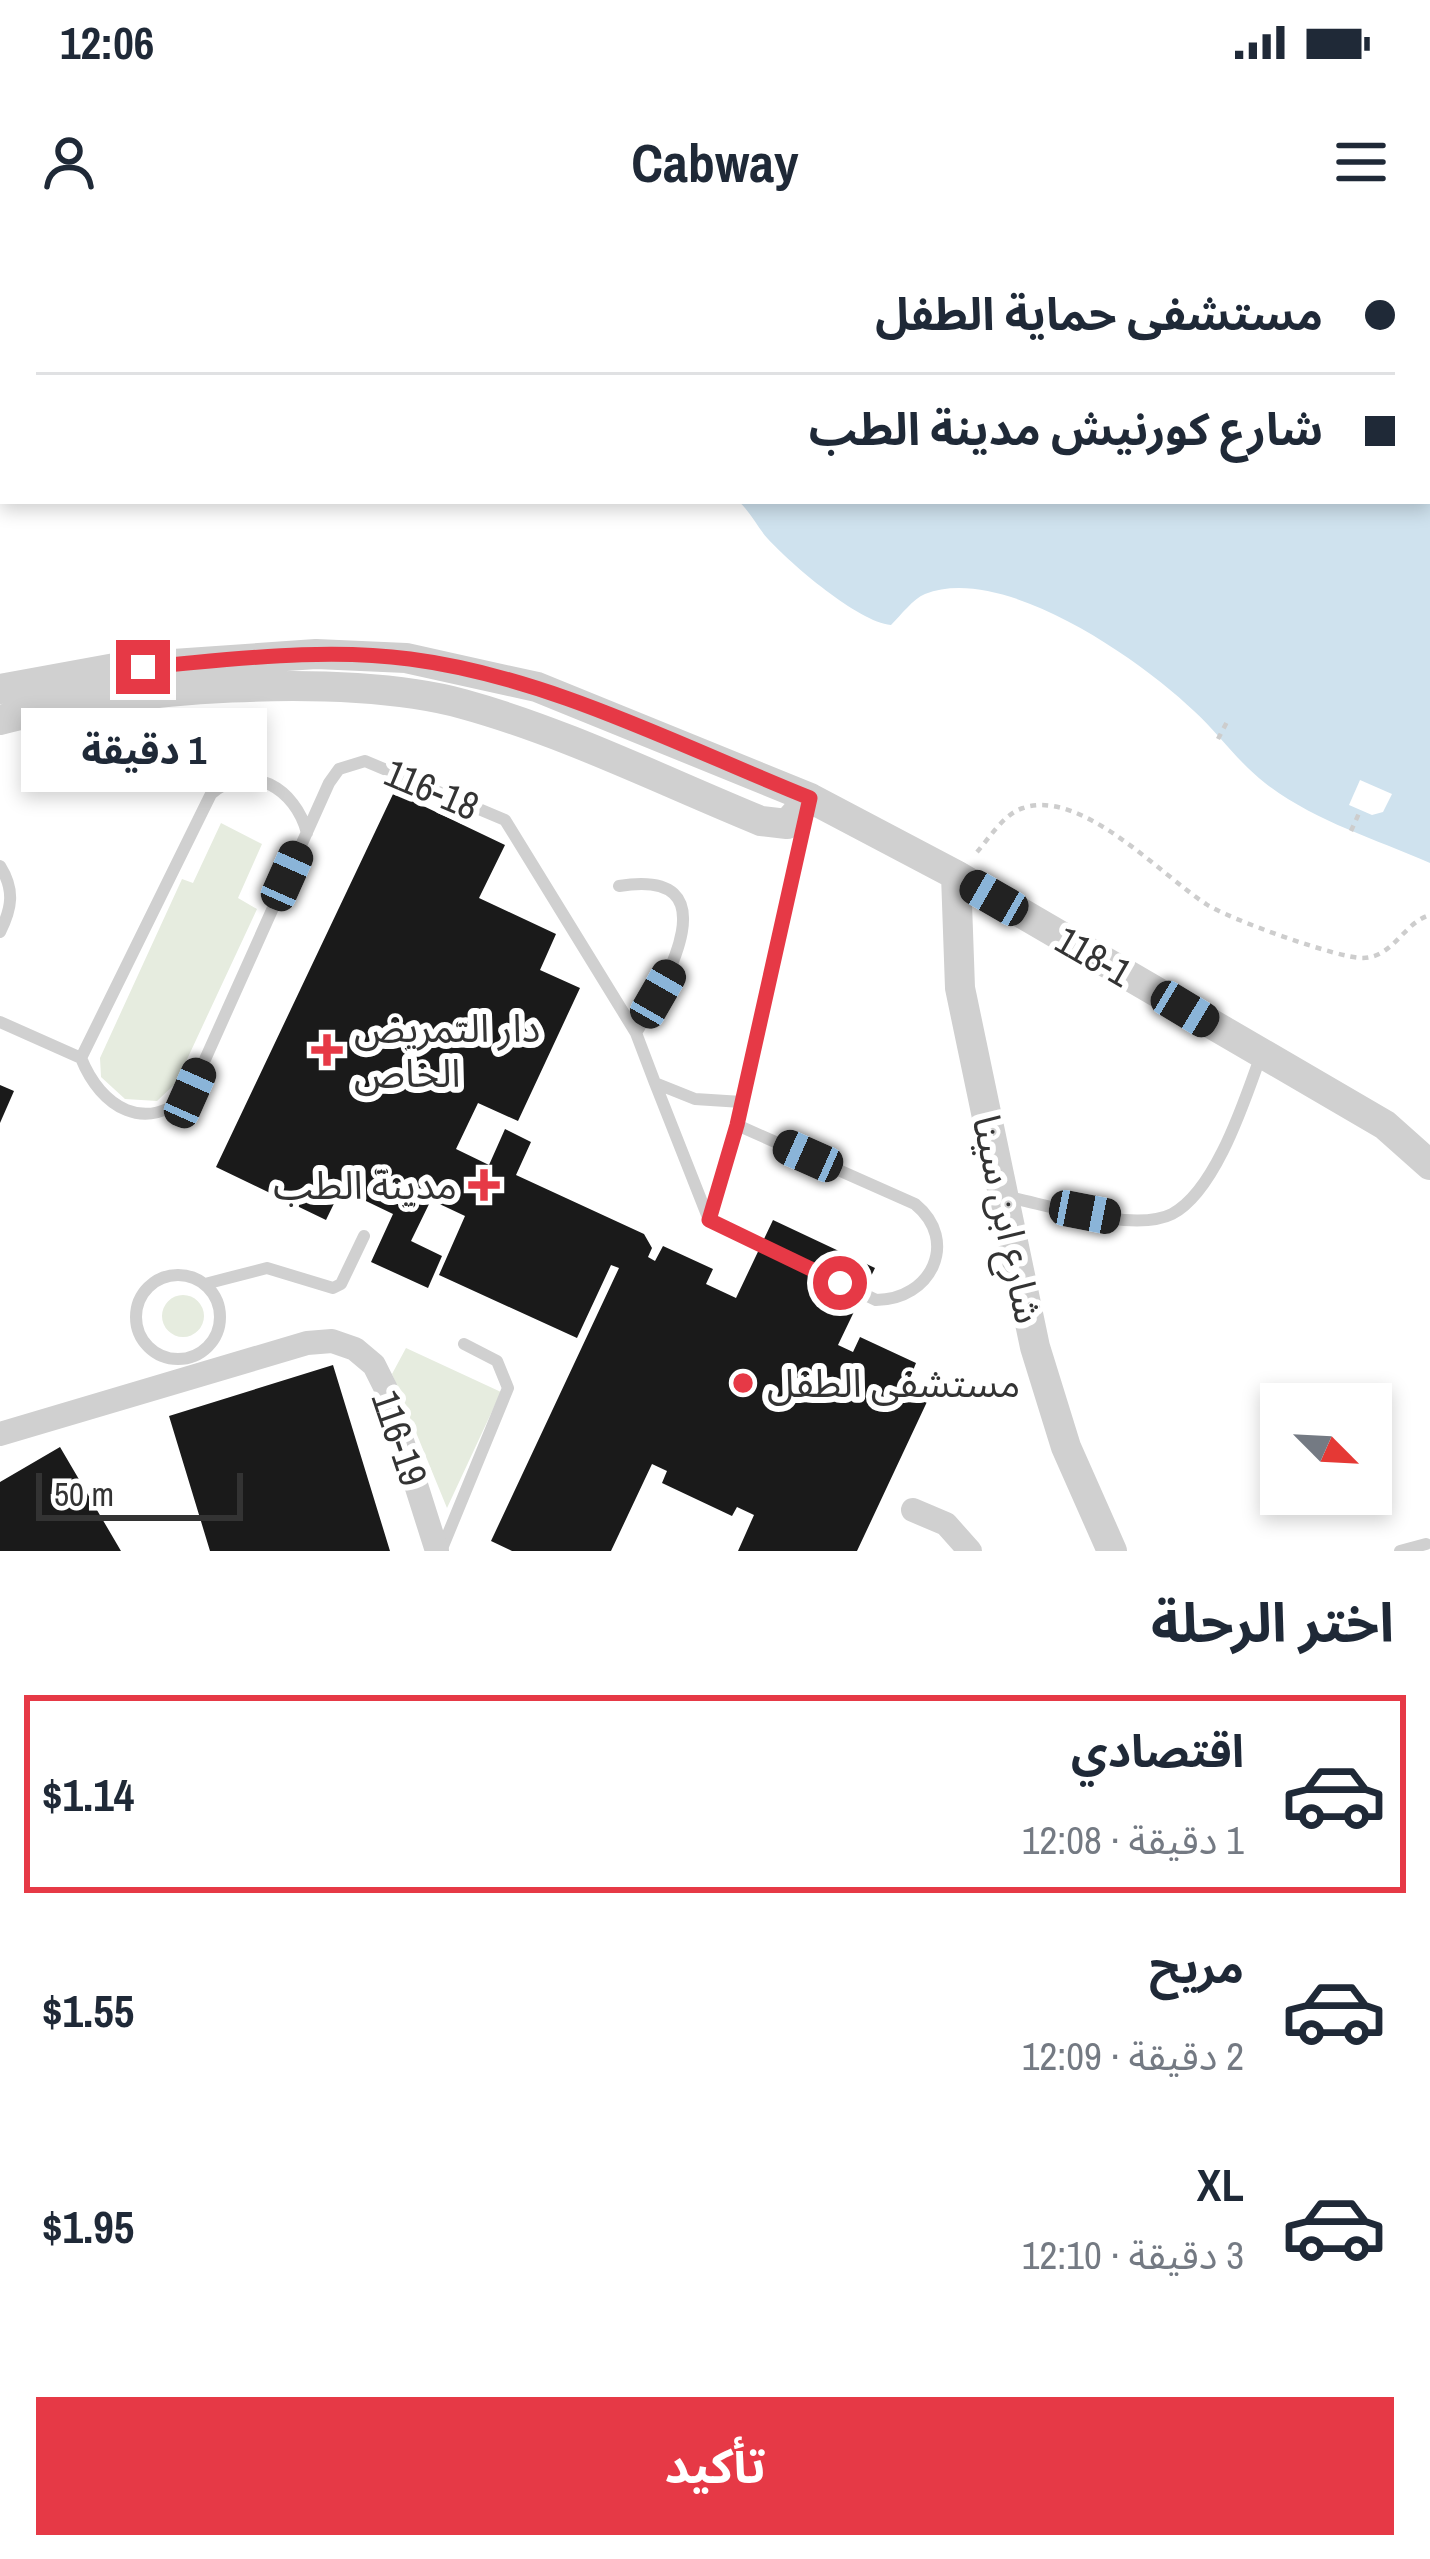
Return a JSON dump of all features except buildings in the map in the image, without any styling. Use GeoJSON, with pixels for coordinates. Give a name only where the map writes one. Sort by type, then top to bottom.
{"type":"FeatureCollection","features":[{"type":"Feature","properties":{"kind":"street","name":"118-1"},"geometry":{"type":"LineString","coordinates":[[0,688],[115,668],[316,654],[406,658],[537,687],[810,798],[956,875],[1384,1125],[1430,1165]]}},
{"type":"Feature","properties":{"kind":"street"},"geometry":{"type":"LineString","coordinates":[[0,720],[106,700],[284,688],[373,688],[494,713],[761,821],[787,824],[810,798]]}},
{"type":"Feature","properties":{"kind":"street","name":"شارع ابن سينا"},"geometry":{"type":"LineString","coordinates":[[956,875],[960,988],[1049,1398],[1112,1551]]}},
{"type":"Feature","properties":{"kind":"street","name":"116-19"},"geometry":{"type":"LineString","coordinates":[[0,1434],[196,1364],[332,1341],[355,1349],[374,1365],[386,1387],[439,1551]]}},
{"type":"Feature","properties":{"kind":"street"},"geometry":{"type":"LineString","coordinates":[[914,1510],[946,1524],[970,1551]]}},
{"type":"Feature","properties":{"kind":"lane","name":"116-18"},"geometry":{"type":"LineString","coordinates":[[82,1058],[100,1096],[115,1108],[158,1114],[190,1093],[339,770],[365,761],[505,820],[636,1033],[709,1220]]}},
{"type":"Feature","properties":{"kind":"lane"},"geometry":{"type":"LineString","coordinates":[[0,1022],[82,1058],[212,794],[235,780],[272,783],[302,812],[307,833]]}},
{"type":"Feature","properties":{"kind":"lane"},"geometry":{"type":"LineString","coordinates":[[737,1125],[915,1204],[930,1216],[938,1236],[938,1259],[930,1276],[894,1300],[876,1300],[709,1220],[737,1125],[810,798]]}},
{"type":"Feature","properties":{"kind":"lane"},"geometry":{"type":"LineString","coordinates":[[0,866],[9,880],[12,908],[0,932]]}},
{"type":"Feature","properties":{"kind":"lane"},"geometry":{"type":"LineString","coordinates":[[619,886],[658,886],[674,898],[684,917],[680,956],[636,1033]]}},
{"type":"Feature","properties":{"kind":"lane"},"geometry":{"type":"LineString","coordinates":[[1003,1196],[1125,1220],[1172,1214],[1209,1174],[1261,1054]]}},
{"type":"Feature","properties":{"kind":"lane"},"geometry":{"type":"LineString","coordinates":[[655,1083],[695,1099],[742,1102]]}},
{"type":"Feature","properties":{"kind":"lane"},"geometry":{"type":"LineString","coordinates":[[205,1284],[267,1268],[333,1288],[346,1276],[364,1236]]}},
{"type":"Feature","properties":{"kind":"lane"},"geometry":{"type":"LineString","coordinates":[[190,1276],[205,1284],[220,1309],[220,1324],[196,1364],[152,1350],[138,1329],[138,1304],[164,1277],[190,1276]]}},
{"type":"Feature","properties":{"kind":"lane"},"geometry":{"type":"LineString","coordinates":[[439,1551],[508,1388],[496,1361],[464,1344]]}},
{"type":"Feature","properties":{"kind":"lane"},"geometry":{"type":"LineString","coordinates":[[1400,1551],[1426,1544]]}},
{"type":"Feature","properties":{"kind":"path"},"geometry":{"type":"LineString","coordinates":[[1218,739],[1228,720]]}},
{"type":"Feature","properties":{"kind":"path"},"geometry":{"type":"LineString","coordinates":[[956,875],[1010,815],[1047,805],[1087,818],[1221,913],[1352,958],[1381,955],[1415,920],[1430,915]]}},
{"type":"Feature","properties":{"kind":"path"},"geometry":{"type":"LineString","coordinates":[[1351,831],[1360,811]]}},
{"type":"Feature","properties":{"kind":"shaded area"},"geometry":{"type":"Polygon","coordinates":[[[221,823],[262,844],[238,898],[257,909],[176,1083],[157,1101],[125,1099],[101,1077],[100,1058],[182,879],[193,883],[221,823]]]}},
{"type":"Feature","properties":{"kind":"shaded area"},"geometry":{"type":"Polygon","coordinates":[[[183,1295],[198,1301],[204,1316],[198,1331],[183,1337],[168,1331],[162,1316],[168,1301],[183,1295]]]}},
{"type":"Feature","properties":{"kind":"shaded area"},"geometry":{"type":"Polygon","coordinates":[[[406,1348],[501,1392],[447,1508],[392,1374],[406,1348]]]}},
{"type":"Feature","properties":{"kind":"water"},"geometry":{"type":"Polygon","coordinates":[[[741,504],[1430,504],[1430,863],[1284,796],[1255,775],[1170,690],[1069,622],[992,592],[957,588],[921,596],[891,625],[877,621],[844,603],[792,563],[741,504]]]}},
{"type":"Feature","properties":{"kind":"pier"},"geometry":{"type":"Polygon","coordinates":[[[1360,780],[1392,794],[1383,812],[1372,815],[1349,805],[1360,780]]]}},
{"type":"Feature","properties":{"kind":"place","name":"دار التمريض الخاص"},"geometry":{"type":"Point","coordinates":[327,1050]}},
{"type":"Feature","properties":{"kind":"place","name":"مدينة الطب"},"geometry":{"type":"Point","coordinates":[484,1185]}},
{"type":"Feature","properties":{"kind":"place","name":"مستشفى الطفل"},"geometry":{"type":"Point","coordinates":[743,1383]}},
{"type":"Feature","properties":{"kind":"route"},"geometry":{"type":"LineString","coordinates":[[143,667],[316,654],[362,654],[450,665],[537,687],[810,798],[737,1125],[709,1220],[840,1283]]}}]}
